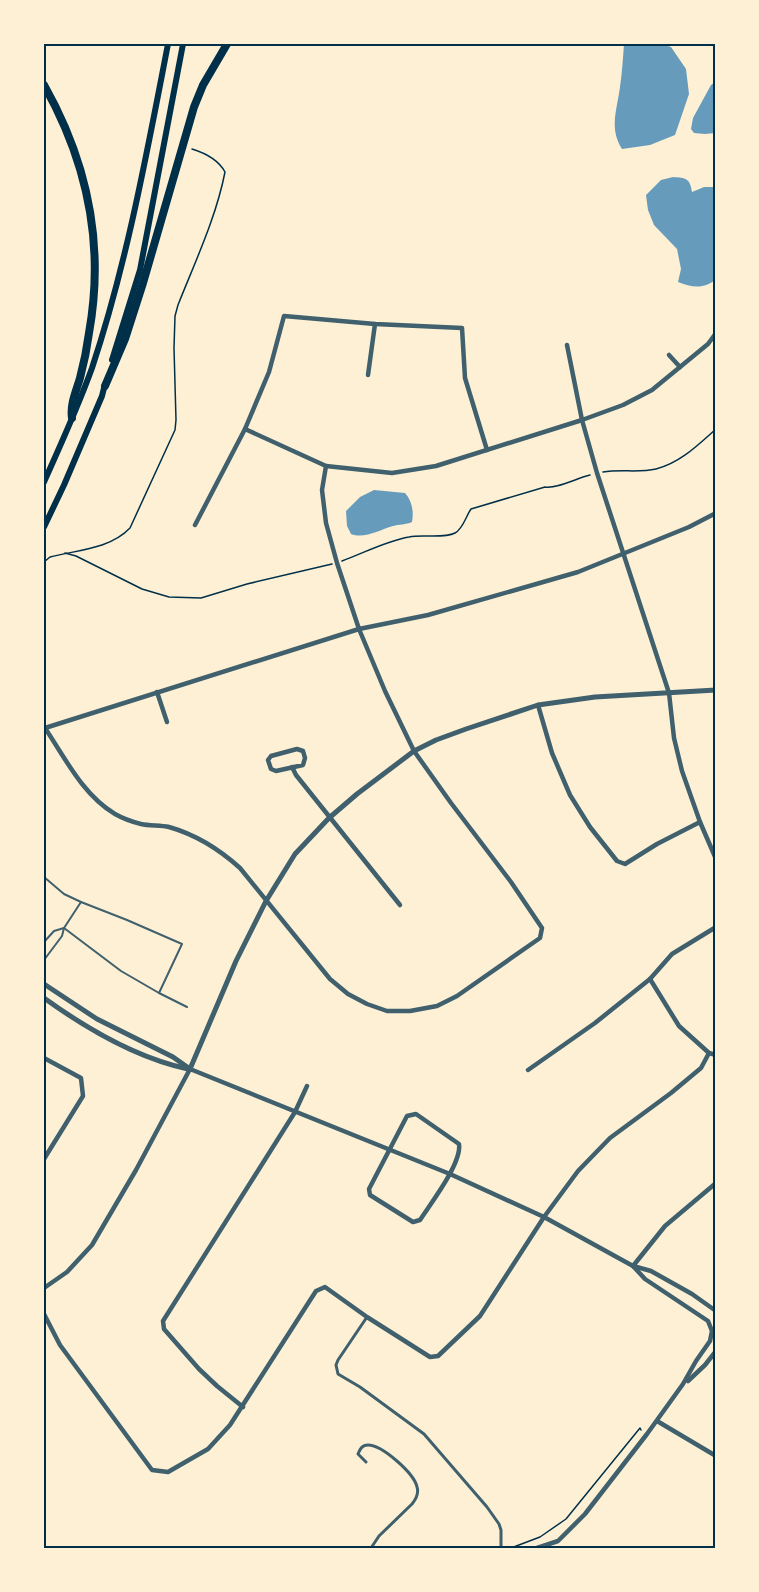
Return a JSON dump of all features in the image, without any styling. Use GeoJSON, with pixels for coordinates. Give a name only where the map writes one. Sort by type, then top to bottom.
{"type":"FeatureCollection","features":[{"type":"Feature","properties":{"kind":"highway"},"geometry":{"type":"LineString","coordinates":[[105,386],[143,283],[194,107],[203,85],[227,44]]}},
{"type":"Feature","properties":{"kind":"highway"},"geometry":{"type":"LineString","coordinates":[[44,85],[63,122],[81,169],[92,217],[95,248],[94,304],[80,378],[70,408],[72,418]]}},
{"type":"Feature","properties":{"kind":"main road"},"geometry":{"type":"LineString","coordinates":[[44,482],[91,369],[120,269],[136,205],[168,44]]}},
{"type":"Feature","properties":{"kind":"main road"},"geometry":{"type":"LineString","coordinates":[[44,526],[102,396],[140,270],[183,44]]}},
{"type":"Feature","properties":{"kind":"street"},"geometry":{"type":"LineString","coordinates":[[195,525],[245,429],[269,372],[284,316],[375,324],[462,328],[465,378],[488,450]]}},
{"type":"Feature","properties":{"kind":"street"},"geometry":{"type":"LineString","coordinates":[[368,375],[375,324]]}},
{"type":"Feature","properties":{"kind":"street"},"geometry":{"type":"LineString","coordinates":[[245,429],[326,466],[392,473],[436,466],[623,405],[652,390],[708,344],[716,333]]}},
{"type":"Feature","properties":{"kind":"street"},"geometry":{"type":"LineString","coordinates":[[567,345],[582,420],[597,473],[669,693],[674,738],[682,771],[716,859]]}},
{"type":"Feature","properties":{"kind":"street"},"geometry":{"type":"LineString","coordinates":[[669,355],[680,367]]}},
{"type":"Feature","properties":{"kind":"street"},"geometry":{"type":"LineString","coordinates":[[326,466],[322,490],[326,523],[359,629],[385,691],[414,751],[511,882],[542,928],[540,938],[457,996],[437,1006],[410,1011],[387,1011],[348,994],[330,979],[240,868],[223,853],[200,838],[168,827],[141,824],[116,814],[94,797],[44,729],[359,629],[428,615],[578,572],[689,527],[716,513]]}},
{"type":"Feature","properties":{"kind":"street"},"geometry":{"type":"LineString","coordinates":[[44,1288],[67,1272],[93,1245],[190,1070],[236,961],[266,901],[296,854],[329,818],[414,751],[436,740],[538,705],[594,697],[716,690]]}},
{"type":"Feature","properties":{"kind":"street"},"geometry":{"type":"LineString","coordinates":[[157,692],[167,722]]}},
{"type":"Feature","properties":{"kind":"street"},"geometry":{"type":"LineString","coordinates":[[538,705],[552,753],[570,795],[590,827],[616,861],[625,864],[657,844],[700,822]]}},
{"type":"Feature","properties":{"kind":"street"},"geometry":{"type":"LineString","coordinates":[[297,749],[303,751],[305,758],[303,765],[292,767],[276,771],[271,769],[268,760],[271,756],[297,749]]}},
{"type":"Feature","properties":{"kind":"street"},"geometry":{"type":"LineString","coordinates":[[292,767],[329,818],[400,905]]}},
{"type":"Feature","properties":{"kind":"street"},"geometry":{"type":"LineString","coordinates":[[528,1070],[595,1023],[650,979],[672,954],[716,927]]}},
{"type":"Feature","properties":{"kind":"street"},"geometry":{"type":"LineString","coordinates":[[650,979],[679,1026],[709,1053],[716,1055]]}},
{"type":"Feature","properties":{"kind":"street"},"geometry":{"type":"LineString","coordinates":[[44,984],[97,1019],[173,1057],[190,1070]]}},
{"type":"Feature","properties":{"kind":"street"},"geometry":{"type":"LineString","coordinates":[[44,998],[98,1033],[148,1057],[190,1070],[450,1174],[544,1218],[633,1266],[651,1271],[692,1294],[716,1311]]}},
{"type":"Feature","properties":{"kind":"street"},"geometry":{"type":"LineString","coordinates":[[44,1314],[60,1345],[152,1470],[168,1472],[208,1449],[230,1425],[316,1292],[325,1287],[430,1357],[438,1356],[480,1316],[544,1218],[578,1171],[610,1138],[701,1068],[709,1053]]}},
{"type":"Feature","properties":{"kind":"street"},"geometry":{"type":"LineString","coordinates":[[44,1058],[81,1078],[83,1095],[44,1159]]}},
{"type":"Feature","properties":{"kind":"street"},"geometry":{"type":"LineString","coordinates":[[243,1407],[199,1368],[164,1329],[163,1321],[295,1112],[307,1086]]}},
{"type":"Feature","properties":{"kind":"street"},"geometry":{"type":"LineString","coordinates":[[416,1114],[459,1144],[460,1152],[450,1174],[420,1220],[413,1222],[370,1195],[369,1189],[390,1150],[407,1116],[416,1114]]}},
{"type":"Feature","properties":{"kind":"street"},"geometry":{"type":"LineString","coordinates":[[633,1266],[665,1226],[716,1183]]}},
{"type":"Feature","properties":{"kind":"street"},"geometry":{"type":"LineString","coordinates":[[537,1548],[558,1541],[585,1514],[683,1384],[714,1331],[708,1321],[645,1279],[633,1266]]}},
{"type":"Feature","properties":{"kind":"street"},"geometry":{"type":"LineString","coordinates":[[367,1317],[338,1360],[336,1365],[338,1374],[360,1387],[424,1434],[499,1524],[501,1548]]}},
{"type":"Feature","properties":{"kind":"street"},"geometry":{"type":"LineString","coordinates":[[683,1384],[705,1365],[716,1351]]}},
{"type":"Feature","properties":{"kind":"street"},"geometry":{"type":"LineString","coordinates":[[657,1420],[716,1456]]}},
{"type":"Feature","properties":{"kind":"street"},"geometry":{"type":"LineString","coordinates":[[366,1462],[358,1454],[359,1449],[363,1446],[368,1445],[382,1450],[411,1475],[417,1485],[418,1493],[416,1499],[379,1536],[371,1548]]}},
{"type":"Feature","properties":{"kind":"street"},"geometry":{"type":"LineString","coordinates":[[558,1541],[560,1548]]}},
{"type":"Feature","properties":{"kind":"lane"},"geometry":{"type":"LineString","coordinates":[[44,877],[64,894],[182,944],[159,993]]}},
{"type":"Feature","properties":{"kind":"lane"},"geometry":{"type":"LineString","coordinates":[[44,960],[62,936],[64,928],[81,902]]}},
{"type":"Feature","properties":{"kind":"lane"},"geometry":{"type":"LineString","coordinates":[[44,942],[54,931],[64,928]]}},
{"type":"Feature","properties":{"kind":"lane"},"geometry":{"type":"LineString","coordinates":[[64,928],[121,971],[187,1007]]}},
{"type":"Feature","properties":{"kind":"path"},"geometry":{"type":"LineString","coordinates":[[44,562],[50,557],[105,544],[124,534],[130,528],[172,439],[176,420],[175,316],[211,221],[225,172],[215,160],[188,148]]}},
{"type":"Feature","properties":{"kind":"path"},"geometry":{"type":"LineString","coordinates":[[597,473],[656,469],[681,458],[716,429]]}},
{"type":"Feature","properties":{"kind":"path"},"geometry":{"type":"LineString","coordinates":[[511,1548],[540,1537],[566,1519],[640,1428],[647,1434]]}},
{"type":"Feature","properties":{"kind":"water"},"geometry":{"type":"Polygon","coordinates":[[[624,44],[662,44],[671,47],[686,69],[689,94],[675,135],[650,145],[622,149],[616,134],[615,119],[624,44]]]}},
{"type":"Feature","properties":{"kind":"water"},"geometry":{"type":"Polygon","coordinates":[[[715,82],[715,133],[694,133],[691,129],[693,118],[711,85],[715,82]]]}},
{"type":"Feature","properties":{"kind":"water"},"geometry":{"type":"Polygon","coordinates":[[[673,177],[687,180],[692,192],[704,187],[715,187],[716,279],[707,285],[693,286],[678,282],[681,269],[677,249],[654,225],[648,210],[646,195],[661,180],[673,177]]]}},
{"type":"Feature","properties":{"kind":"water"},"geometry":{"type":"Polygon","coordinates":[[[374,490],[405,493],[412,506],[412,522],[367,535],[351,534],[347,526],[346,511],[360,497],[374,490]]]}}]}
